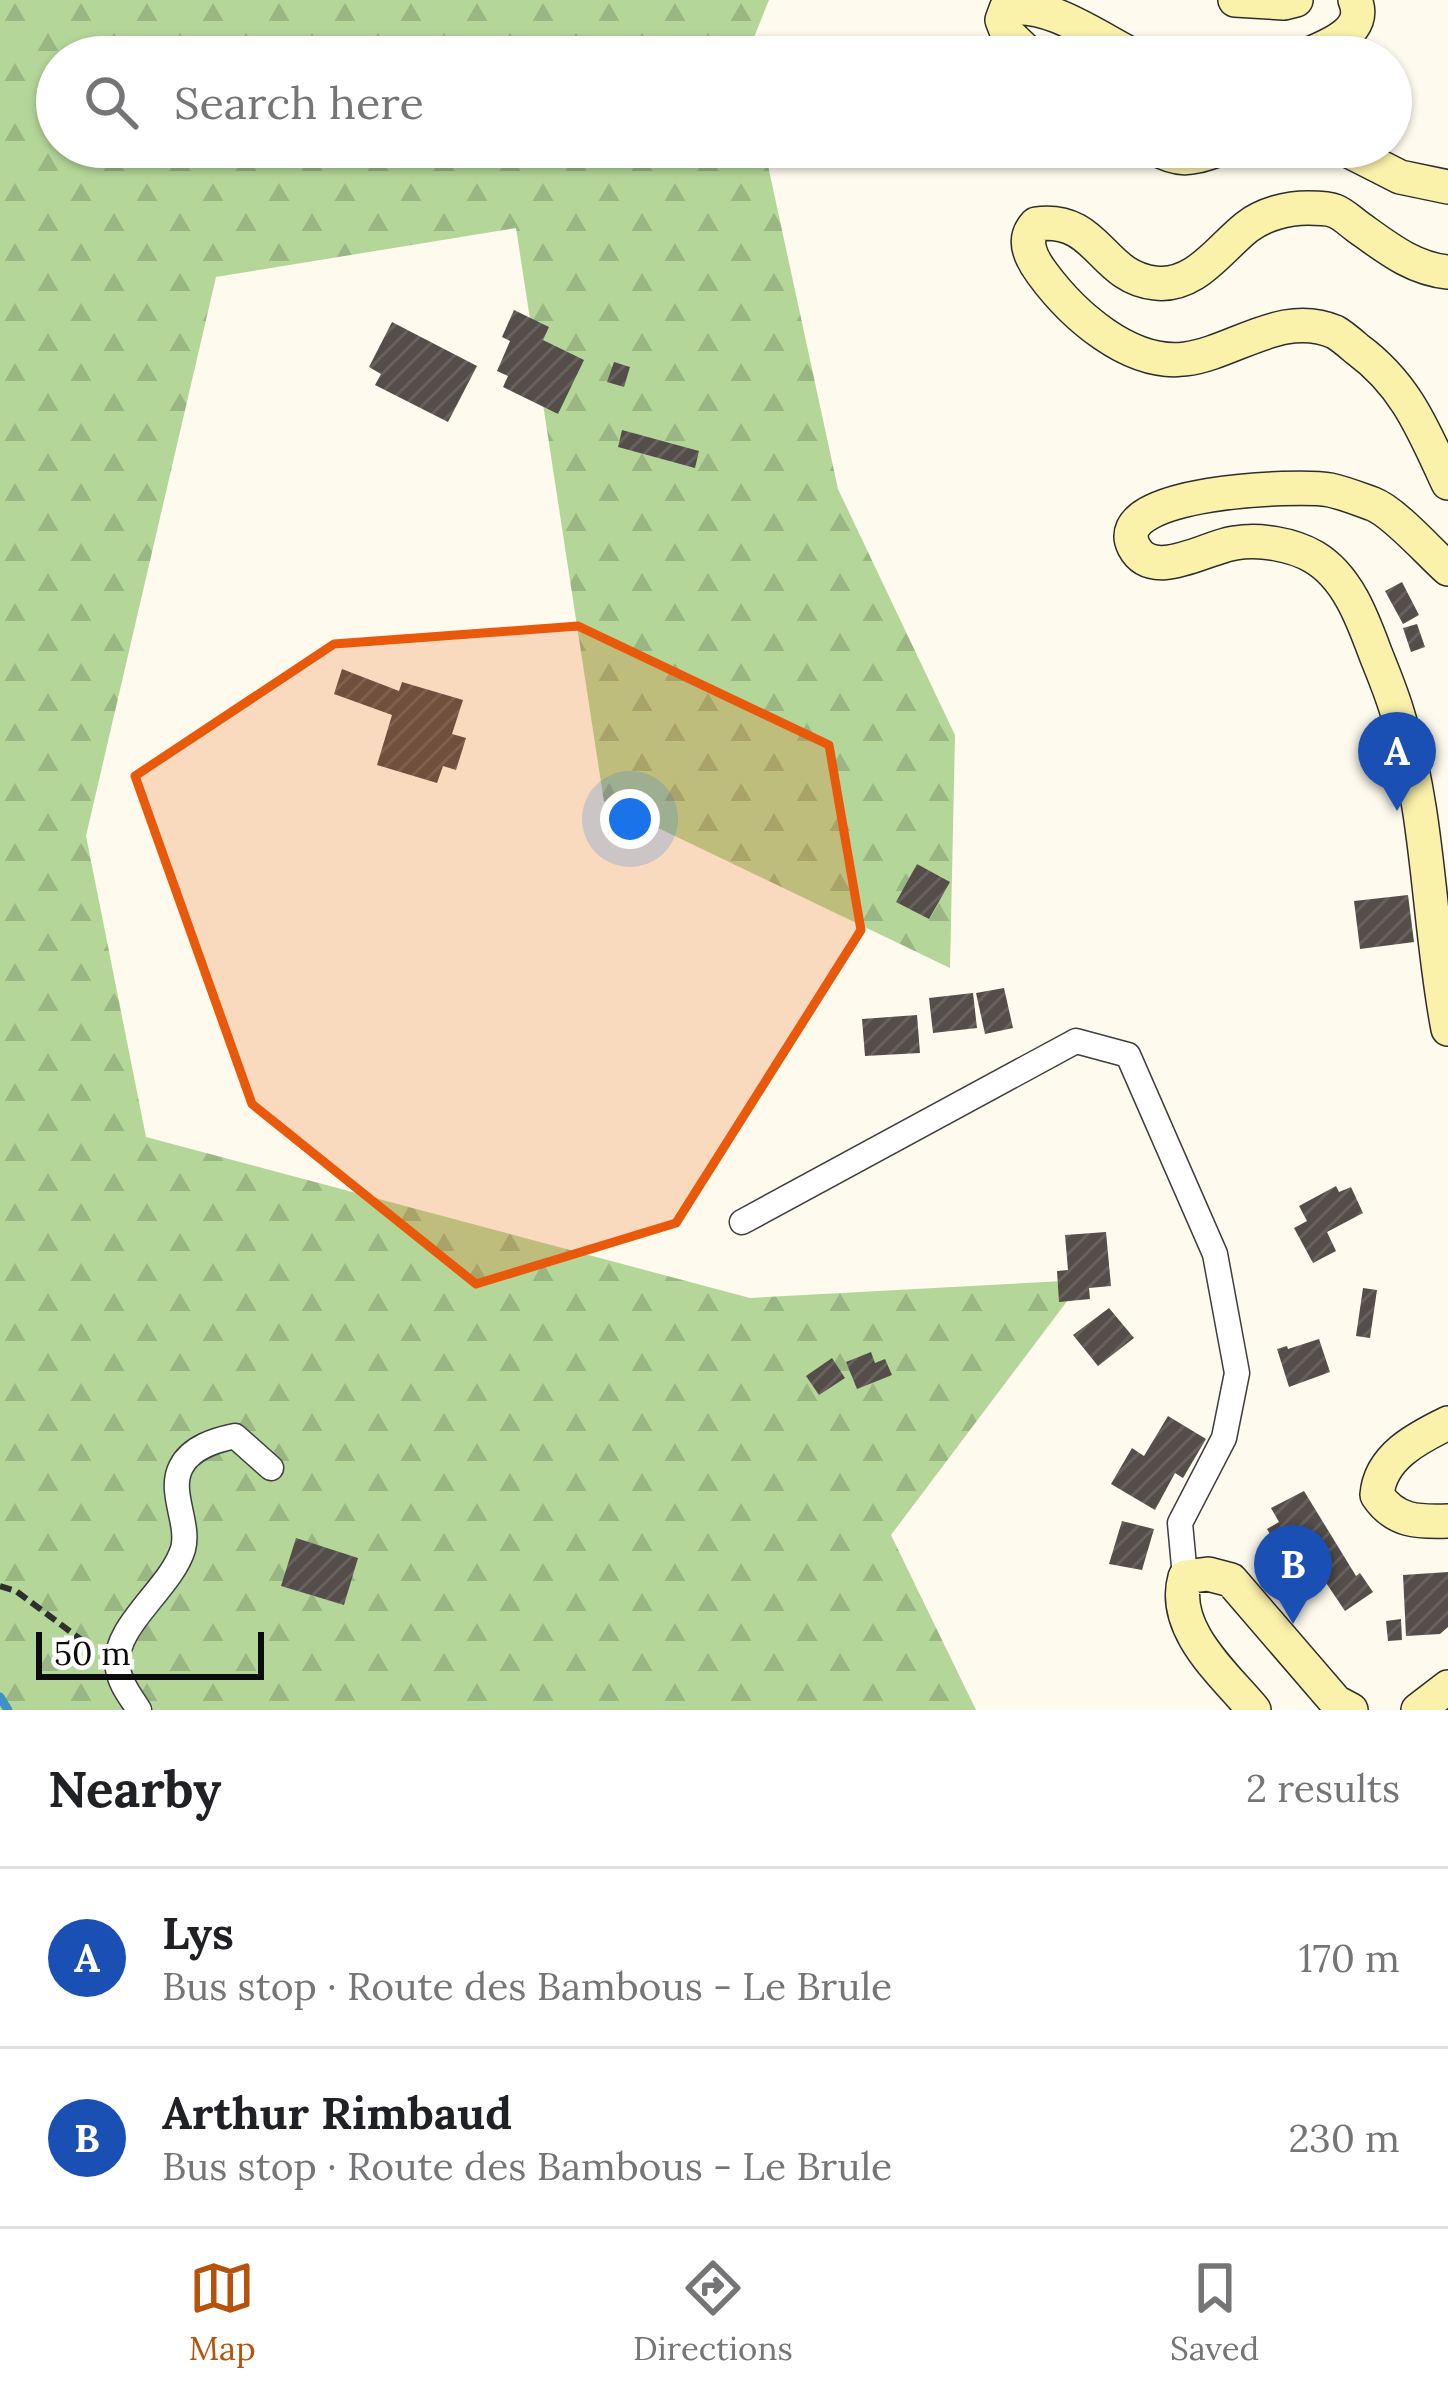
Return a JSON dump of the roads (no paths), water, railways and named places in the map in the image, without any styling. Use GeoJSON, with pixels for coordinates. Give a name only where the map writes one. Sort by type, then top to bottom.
{"type":"FeatureCollection","features":[{"type":"Feature","properties":{"kind":"main road"},"geometry":{"type":"LineString","coordinates":[[1235,0],[1296,0]]}},
{"type":"Feature","properties":{"kind":"main road"},"geometry":{"type":"LineString","coordinates":[[1343,36],[1358,18],[1354,0]]}},
{"type":"Feature","properties":{"kind":"main road"},"geometry":{"type":"LineString","coordinates":[[1010,36],[1002,20],[1006,9],[1034,4],[1066,16],[1098,36]]}},
{"type":"Feature","properties":{"kind":"main road"},"geometry":{"type":"LineString","coordinates":[[1382,168],[1448,188]]}},
{"type":"Feature","properties":{"kind":"main road"},"geometry":{"type":"LineString","coordinates":[[1448,272],[1403,259],[1335,211],[1313,208],[1270,214],[1250,224],[1199,271],[1174,283],[1152,283],[1120,271],[1083,232],[1060,223],[1036,224],[1028,233],[1027,244],[1040,271],[1088,323],[1136,353],[1187,359],[1268,331],[1302,325],[1335,332],[1383,368],[1414,410],[1448,483]]}},
{"type":"Feature","properties":{"kind":"main road"},"geometry":{"type":"LineString","coordinates":[[1448,569],[1380,506],[1329,490],[1266,488],[1182,501],[1148,512],[1135,521],[1131,533],[1134,547],[1145,558],[1161,563],[1233,542],[1277,544],[1315,557],[1348,590],[1399,716],[1417,799],[1448,1029]]}},
{"type":"Feature","properties":{"kind":"main road"},"geometry":{"type":"LineString","coordinates":[[1448,1424],[1424,1435],[1388,1464],[1377,1495],[1392,1513],[1416,1521],[1448,1521]]}},
{"type":"Feature","properties":{"kind":"main road"},"geometry":{"type":"LineString","coordinates":[[1255,1710],[1199,1644],[1181,1608],[1185,1577],[1208,1574],[1231,1580],[1336,1702],[1351,1710]]}},
{"type":"Feature","properties":{"kind":"main road"},"geometry":{"type":"LineString","coordinates":[[1418,1710],[1448,1687]]}},
{"type":"Feature","properties":{"kind":"street"},"geometry":{"type":"LineString","coordinates":[[742,1222],[1076,1042],[1128,1055],[1215,1254],[1237,1373],[1224,1438],[1180,1523],[1185,1577]]}},
{"type":"Feature","properties":{"kind":"street"},"geometry":{"type":"LineString","coordinates":[[139,1710],[122,1683],[118,1648],[169,1578],[182,1550],[185,1527],[177,1484],[181,1466],[198,1448],[236,1436],[272,1468]]}},
{"type":"Feature","properties":{"kind":"waterway"},"geometry":{"type":"LineString","coordinates":[[0,1697],[8,1710]]}},
{"type":"Feature","properties":{"kind":"place","name":"Lys"},"geometry":{"type":"Point","coordinates":[1397,811]}},
{"type":"Feature","properties":{"kind":"place","name":"Arthur Rimbaud"},"geometry":{"type":"Point","coordinates":[1293,1624]}}]}
